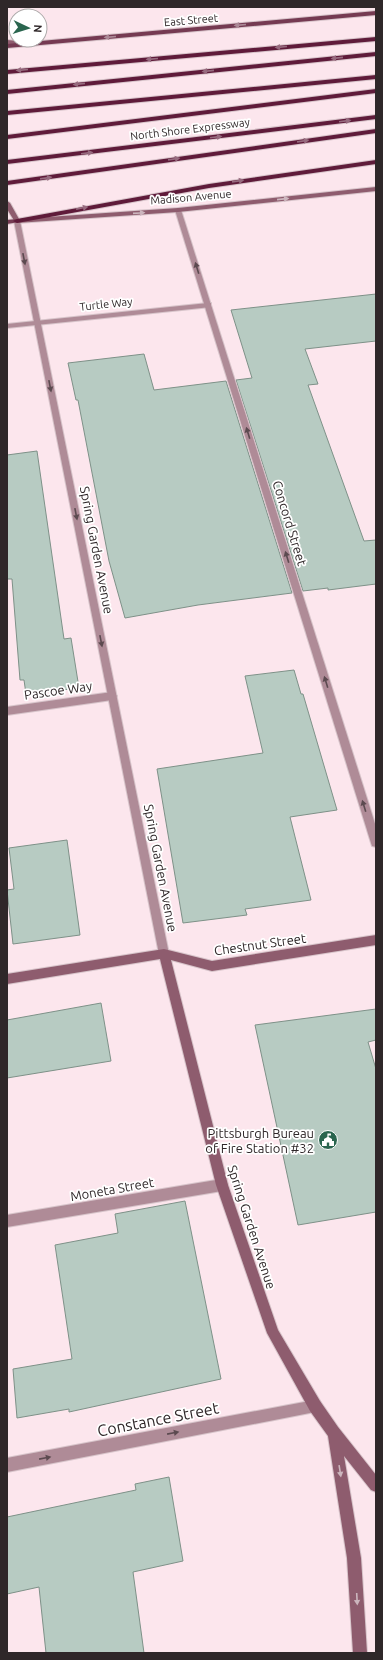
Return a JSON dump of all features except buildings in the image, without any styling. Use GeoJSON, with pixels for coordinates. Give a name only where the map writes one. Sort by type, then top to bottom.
{"type":"FeatureCollection","features":[{"type":"Feature","properties":{"kind":"highway"},"geometry":{"type":"LineString","coordinates":[[7,72],[376,39]]}},
{"type":"Feature","properties":{"kind":"highway"},"geometry":{"type":"LineString","coordinates":[[7,92],[376,54]]}},
{"type":"Feature","properties":{"kind":"highway"},"geometry":{"type":"LineString","coordinates":[[7,113],[376,77]]}},
{"type":"Feature","properties":{"kind":"highway"},"geometry":{"type":"LineString","coordinates":[[7,137],[376,91]]}},
{"type":"Feature","properties":{"kind":"highway","name":"North Shore Expressway"},"geometry":{"type":"LineString","coordinates":[[7,162],[376,118]]}},
{"type":"Feature","properties":{"kind":"highway"},"geometry":{"type":"LineString","coordinates":[[7,183],[376,131]]}},
{"type":"Feature","properties":{"kind":"highway"},"geometry":{"type":"LineString","coordinates":[[17,221],[209,186],[376,162]]}},
{"type":"Feature","properties":{"kind":"main road","name":"East Street"},"geometry":{"type":"LineString","coordinates":[[48,42],[376,14]]}},
{"type":"Feature","properties":{"kind":"main road","name":"Madison Avenue"},"geometry":{"type":"LineString","coordinates":[[7,222],[17,221]]}},
{"type":"Feature","properties":{"kind":"street","name":"Madison Avenue"},"geometry":{"type":"LineString","coordinates":[[17,221],[178,210],[376,189]]}},
{"type":"Feature","properties":{"kind":"street"},"geometry":{"type":"LineString","coordinates":[[7,204],[17,221]]}},
{"type":"Feature","properties":{"kind":"street","name":"Concord Street"},"geometry":{"type":"LineString","coordinates":[[178,210],[376,843]]}},
{"type":"Feature","properties":{"kind":"street","name":"Spring Garden Avenue"},"geometry":{"type":"LineString","coordinates":[[17,221],[164,954],[222,1185],[273,1333],[315,1406],[333,1432],[376,1484]]}},
{"type":"Feature","properties":{"kind":"street","name":"Turtle Way"},"geometry":{"type":"LineString","coordinates":[[7,326],[208,305]]}},
{"type":"Feature","properties":{"kind":"street","name":"Pascoe Way"},"geometry":{"type":"LineString","coordinates":[[7,711],[112,696]]}},
{"type":"Feature","properties":{"kind":"street","name":"Chestnut Street"},"geometry":{"type":"LineString","coordinates":[[7,978],[164,954],[212,966],[376,940]]}},
{"type":"Feature","properties":{"kind":"street","name":"Moneta Street"},"geometry":{"type":"LineString","coordinates":[[7,1221],[222,1185]]}},
{"type":"Feature","properties":{"kind":"street","name":"Constance Street"},"geometry":{"type":"LineString","coordinates":[[7,1465],[315,1406]]}},
{"type":"Feature","properties":{"kind":"street"},"geometry":{"type":"LineString","coordinates":[[333,1432],[354,1558],[360,1653]]}},
{"type":"Feature","properties":{"kind":"place","name":"Pittsburgh Bureau of Fire Station #32"},"geometry":{"type":"Point","coordinates":[328,1140]}}]}
